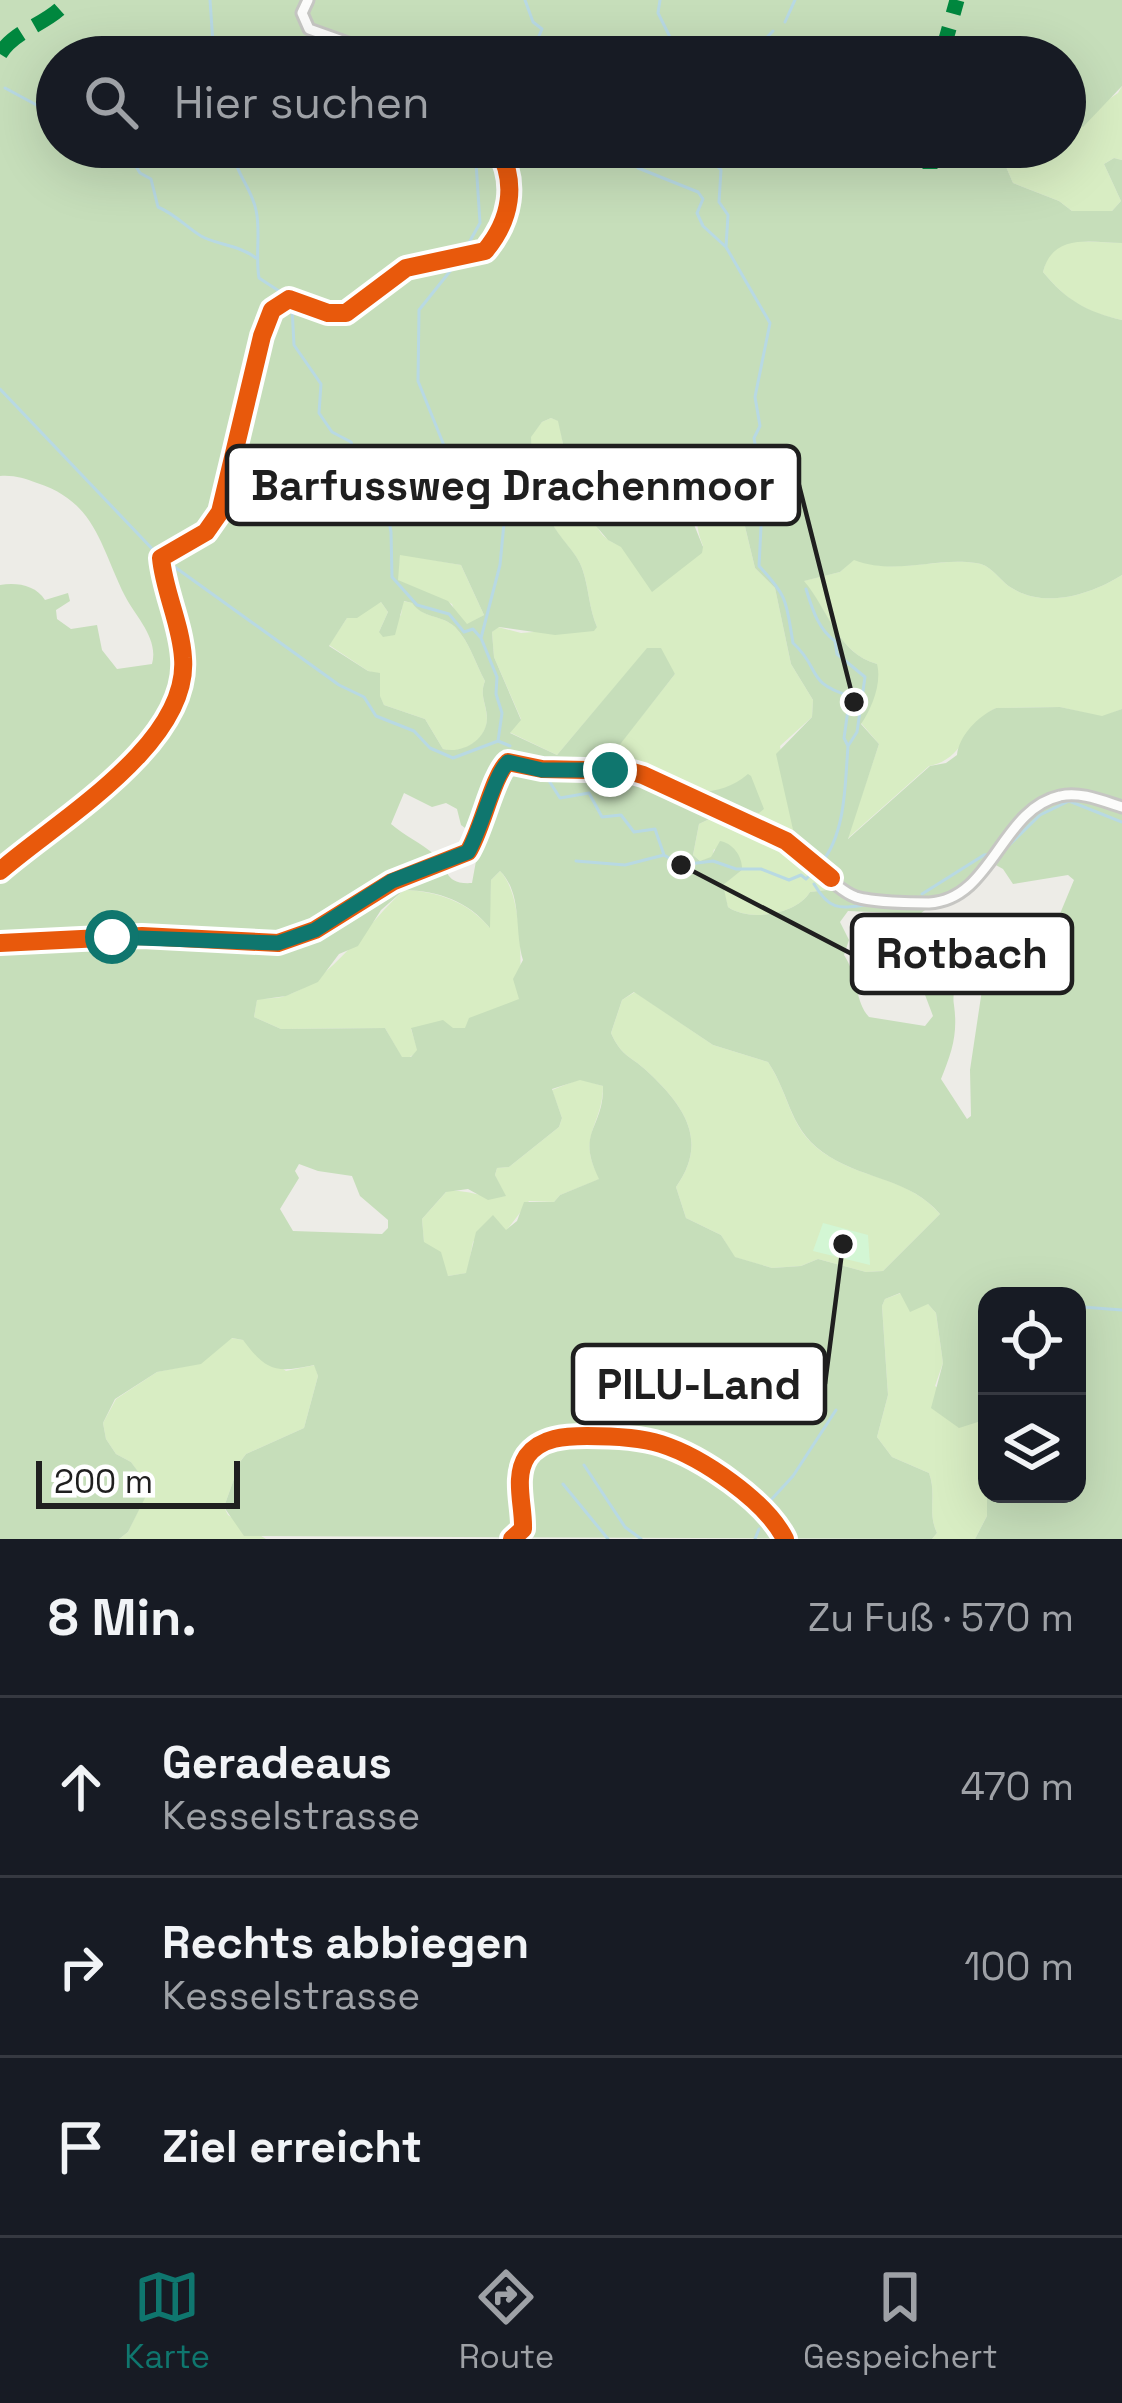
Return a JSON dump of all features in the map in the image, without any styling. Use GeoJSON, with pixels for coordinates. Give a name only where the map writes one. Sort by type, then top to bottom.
{"type":"FeatureCollection","features":[{"type":"Feature","properties":{"kind":"street"},"geometry":{"type":"LineString","coordinates":[[308,0],[302,13],[309,29],[329,36]]}},
{"type":"Feature","properties":{"kind":"street"},"geometry":{"type":"LineString","coordinates":[[0,871],[114,779],[172,708],[184,658],[161,558],[206,532],[220,512],[272,310],[289,299],[328,314],[346,314],[406,268],[485,250],[505,218],[511,190],[507,168]]}},
{"type":"Feature","properties":{"kind":"street"},"geometry":{"type":"LineString","coordinates":[[0,943],[142,936],[278,943],[304,936],[392,881],[468,852],[501,767],[508,762],[542,770],[644,775],[786,841],[854,896],[938,902],[970,886],[1022,820],[1059,796],[1083,795],[1122,807]]}},
{"type":"Feature","properties":{"kind":"green space"},"geometry":{"type":"Polygon","coordinates":[[[0,0],[1122,0],[1122,86],[1086,124],[1086,36],[36,36],[36,168],[1007,168],[1013,183],[1072,211],[1112,211],[1121,201],[1104,164],[1114,158],[1122,160],[1122,243],[1064,245],[1043,272],[1078,304],[1122,320],[1122,575],[1080,594],[1050,598],[1020,592],[981,564],[960,562],[885,566],[854,560],[840,572],[804,581],[843,641],[877,664],[875,695],[861,724],[879,744],[848,839],[930,766],[957,755],[970,728],[996,708],[1060,707],[1102,716],[1122,709],[1122,1539],[975,1539],[987,1516],[987,1503],[1086,1503],[1086,1287],[978,1287],[978,1422],[959,1428],[931,1408],[943,1363],[936,1313],[928,1304],[910,1312],[900,1293],[885,1299],[882,1306],[888,1395],[877,1437],[892,1457],[929,1473],[937,1533],[932,1539],[244,1536],[224,1507],[240,1462],[246,1454],[304,1428],[318,1376],[314,1365],[273,1368],[243,1340],[232,1338],[201,1364],[157,1372],[115,1399],[103,1423],[106,1439],[150,1488],[128,1532],[119,1539],[0,1539],[0,585],[25,586],[45,600],[68,593],[70,601],[56,610],[57,619],[71,629],[97,625],[102,650],[117,669],[152,664],[153,655],[145,629],[84,514],[57,491],[23,478],[0,476],[0,0]],[[551,418],[531,437],[535,469],[555,528],[580,564],[597,627],[555,635],[499,627],[492,632],[494,657],[521,720],[510,733],[557,755],[647,648],[661,648],[675,674],[604,765],[658,785],[695,792],[751,776],[764,809],[759,813],[728,810],[699,824],[693,855],[700,861],[711,857],[720,841],[736,851],[742,870],[723,885],[728,907],[748,914],[772,914],[794,906],[810,892],[827,890],[844,878],[796,843],[776,754],[812,717],[813,700],[791,664],[775,588],[755,568],[742,514],[744,465],[736,457],[718,468],[705,461],[693,475],[698,502],[693,522],[702,553],[652,592],[621,547],[596,526],[585,475],[589,459],[563,444],[558,421],[551,418]],[[400,555],[398,580],[448,601],[467,624],[484,615],[461,565],[400,555]],[[404,601],[395,635],[383,637],[379,632],[388,612],[381,602],[357,618],[347,618],[329,646],[368,671],[380,673],[384,705],[425,719],[443,749],[457,750],[471,744],[486,727],[485,681],[455,627],[404,601]],[[404,793],[391,824],[435,855],[451,878],[472,883],[480,839],[461,825],[457,809],[446,803],[432,807],[404,793]],[[985,859],[971,876],[920,914],[848,911],[840,922],[849,940],[844,955],[869,1017],[925,1026],[933,1016],[919,979],[926,964],[955,976],[955,1034],[941,1079],[967,1119],[971,1116],[970,1070],[983,983],[994,969],[994,932],[1008,923],[1057,921],[1074,880],[1068,875],[1013,884],[1003,869],[985,859]],[[500,871],[491,880],[490,928],[452,899],[404,890],[381,910],[358,946],[339,954],[318,982],[286,996],[257,1000],[254,1017],[281,1029],[385,1028],[402,1057],[411,1057],[417,1050],[411,1028],[443,1020],[453,1028],[465,1028],[469,1018],[519,999],[513,979],[523,960],[517,913],[512,891],[500,871]],[[634,992],[622,1000],[611,1033],[623,1052],[673,1099],[688,1126],[690,1155],[676,1187],[686,1218],[721,1235],[735,1257],[772,1268],[801,1266],[818,1259],[866,1272],[883,1271],[940,1214],[915,1194],[844,1165],[816,1147],[798,1125],[768,1062],[713,1045],[634,992]],[[580,1080],[552,1089],[562,1118],[559,1127],[509,1167],[497,1168],[495,1175],[506,1196],[488,1200],[468,1189],[446,1192],[422,1219],[424,1242],[441,1252],[448,1276],[466,1273],[476,1232],[493,1215],[506,1230],[517,1221],[524,1202],[554,1202],[599,1179],[590,1140],[603,1086],[580,1080]],[[299,1164],[295,1171],[299,1178],[280,1209],[293,1231],[382,1234],[388,1228],[388,1220],[360,1196],[352,1176],[299,1164]]]}},
{"type":"Feature","properties":{"kind":"green space"},"geometry":{"type":"Polygon","coordinates":[[[1122,86],[1122,160],[1114,158],[1104,164],[1121,201],[1112,211],[1072,211],[1013,183],[1007,168],[1086,168],[1086,115],[1122,86]]]}},
{"type":"Feature","properties":{"kind":"green space"},"geometry":{"type":"Polygon","coordinates":[[[1076,241],[1122,243],[1122,320],[1078,304],[1043,272],[1054,251],[1076,241]]]}},
{"type":"Feature","properties":{"kind":"green space"},"geometry":{"type":"Polygon","coordinates":[[[551,418],[559,421],[563,444],[589,459],[597,526],[604,537],[629,548],[703,546],[693,476],[705,460],[736,457],[744,465],[742,514],[755,568],[775,588],[791,664],[813,700],[812,717],[780,746],[796,843],[845,878],[827,890],[810,892],[794,906],[772,914],[748,914],[728,907],[722,885],[742,870],[714,849],[712,858],[700,861],[693,855],[699,824],[728,810],[758,813],[748,775],[731,786],[695,792],[657,785],[603,765],[675,674],[647,649],[557,755],[509,732],[521,719],[494,657],[492,632],[498,627],[521,633],[597,627],[580,564],[555,528],[535,469],[530,437],[551,418]]]}},
{"type":"Feature","properties":{"kind":"green space"},"geometry":{"type":"Polygon","coordinates":[[[400,554],[461,565],[484,615],[467,625],[452,604],[397,580],[400,554]]]}},
{"type":"Feature","properties":{"kind":"green space"},"geometry":{"type":"Polygon","coordinates":[[[854,559],[885,566],[976,563],[1020,592],[1050,598],[1080,594],[1122,575],[1122,709],[1102,717],[1060,707],[996,708],[977,723],[958,749],[929,766],[847,839],[879,744],[861,723],[877,664],[843,640],[803,581],[840,572],[854,559]]]}},
{"type":"Feature","properties":{"kind":"green space"},"geometry":{"type":"Polygon","coordinates":[[[403,601],[455,627],[485,681],[486,728],[465,748],[443,749],[425,719],[384,705],[380,674],[329,645],[347,618],[381,602],[388,612],[379,632],[401,615],[403,601]]]}},
{"type":"Feature","properties":{"kind":"green space"},"geometry":{"type":"Polygon","coordinates":[[[500,871],[517,913],[519,1000],[466,1028],[411,1029],[418,1051],[402,1058],[385,1028],[281,1029],[254,1017],[257,999],[285,996],[318,978],[404,890],[451,900],[489,927],[491,880],[500,871]]]}},
{"type":"Feature","properties":{"kind":"green space"},"geometry":{"type":"Polygon","coordinates":[[[635,992],[713,1045],[768,1062],[798,1125],[816,1147],[844,1165],[914,1193],[940,1214],[883,1271],[866,1272],[818,1259],[801,1266],[772,1268],[734,1257],[721,1235],[686,1218],[676,1187],[690,1155],[691,1140],[682,1113],[662,1086],[623,1052],[611,1033],[622,1000],[635,992]]]}},
{"type":"Feature","properties":{"kind":"green space"},"geometry":{"type":"Polygon","coordinates":[[[580,1079],[603,1086],[590,1142],[600,1179],[554,1202],[529,1201],[506,1231],[493,1216],[473,1242],[467,1273],[448,1276],[424,1243],[422,1219],[447,1191],[505,1196],[495,1175],[497,1168],[509,1167],[559,1127],[562,1118],[552,1090],[580,1079]]]}},
{"type":"Feature","properties":{"kind":"green space"},"geometry":{"type":"Polygon","coordinates":[[[823,1223],[868,1235],[870,1265],[813,1251],[823,1223]]]}},
{"type":"Feature","properties":{"kind":"green space"},"geometry":{"type":"Polygon","coordinates":[[[901,1293],[928,1304],[936,1313],[943,1363],[935,1386],[978,1419],[978,1503],[987,1503],[987,1516],[975,1539],[932,1539],[937,1533],[929,1473],[892,1457],[877,1437],[888,1395],[885,1299],[901,1293]]]}},
{"type":"Feature","properties":{"kind":"green space"},"geometry":{"type":"Polygon","coordinates":[[[231,1338],[243,1340],[286,1371],[315,1365],[318,1376],[304,1428],[246,1454],[224,1507],[228,1515],[266,1539],[119,1539],[128,1532],[149,1488],[131,1462],[116,1454],[106,1439],[103,1423],[116,1399],[157,1372],[201,1363],[231,1338]]]}},
{"type":"Feature","properties":{"kind":"waterway"},"geometry":{"type":"LineString","coordinates":[[210,0],[213,36]]}},
{"type":"Feature","properties":{"kind":"waterway"},"geometry":{"type":"LineString","coordinates":[[525,0],[533,22],[542,29],[539,36]]}},
{"type":"Feature","properties":{"kind":"waterway"},"geometry":{"type":"LineString","coordinates":[[660,0],[658,13],[670,36]]}},
{"type":"Feature","properties":{"kind":"waterway"},"geometry":{"type":"LineString","coordinates":[[785,22],[795,0]]}},
{"type":"Feature","properties":{"kind":"waterway"},"geometry":{"type":"LineString","coordinates":[[768,36],[773,31]]}},
{"type":"Feature","properties":{"kind":"waterway"},"geometry":{"type":"LineString","coordinates":[[5,88],[36,105]]}},
{"type":"Feature","properties":{"kind":"waterway"},"geometry":{"type":"LineString","coordinates":[[137,168],[151,179],[158,207],[201,236],[256,258]]}},
{"type":"Feature","properties":{"kind":"waterway"},"geometry":{"type":"LineString","coordinates":[[238,168],[256,210],[259,278],[279,291]]}},
{"type":"Feature","properties":{"kind":"waterway"},"geometry":{"type":"LineString","coordinates":[[466,248],[480,223],[476,168]]}},
{"type":"Feature","properties":{"kind":"waterway"},"geometry":{"type":"LineString","coordinates":[[638,168],[698,192],[703,199],[697,213],[703,226],[726,247]]}},
{"type":"Feature","properties":{"kind":"waterway"},"geometry":{"type":"LineString","coordinates":[[719,168],[719,202],[728,215],[726,247],[770,323],[755,397],[760,426],[754,438],[763,488],[759,566],[785,601],[793,643],[819,680],[850,696],[843,808],[835,838],[821,863]]}},
{"type":"Feature","properties":{"kind":"waterway"},"geometry":{"type":"LineString","coordinates":[[459,260],[419,310],[418,381],[445,448],[486,492],[504,523],[500,565],[481,638],[497,677],[502,713],[498,741]]}},
{"type":"Feature","properties":{"kind":"waterway"},"geometry":{"type":"LineString","coordinates":[[292,308],[294,345],[321,384],[319,413],[332,432],[351,442],[361,470],[382,483],[391,532],[392,577],[417,605],[449,614],[464,632],[473,629],[481,638]]}},
{"type":"Feature","properties":{"kind":"waterway"},"geometry":{"type":"LineString","coordinates":[[0,389],[159,556]]}},
{"type":"Feature","properties":{"kind":"waterway"},"geometry":{"type":"LineString","coordinates":[[165,560],[339,685],[364,697],[376,716],[414,731],[430,748],[453,758],[498,741],[510,746]]}},
{"type":"Feature","properties":{"kind":"waterway"},"geometry":{"type":"LineString","coordinates":[[806,589],[820,624],[835,641],[837,654],[865,677],[857,732],[848,746]]}},
{"type":"Feature","properties":{"kind":"waterway"},"geometry":{"type":"LineString","coordinates":[[544,773],[560,798],[589,793],[602,817],[621,815],[634,832],[655,829],[664,855]]}},
{"type":"Feature","properties":{"kind":"waterway"},"geometry":{"type":"LineString","coordinates":[[1002,852],[1040,815],[1069,801],[1122,822]]}},
{"type":"Feature","properties":{"kind":"waterway"},"geometry":{"type":"LineString","coordinates":[[922,894],[993,854]]}},
{"type":"Feature","properties":{"kind":"waterway"},"geometry":{"type":"LineString","coordinates":[[576,861],[625,865],[664,855],[681,865],[713,861],[736,869],[761,869],[789,880],[801,875],[806,879],[817,868]]}},
{"type":"Feature","properties":{"kind":"waterway"},"geometry":{"type":"LineString","coordinates":[[814,884],[832,904],[872,904]]}},
{"type":"Feature","properties":{"kind":"waterway"},"geometry":{"type":"LineString","coordinates":[[1086,1307],[1122,1310]]}},
{"type":"Feature","properties":{"kind":"waterway"},"geometry":{"type":"LineString","coordinates":[[770,1501],[793,1476],[836,1410]]}},
{"type":"Feature","properties":{"kind":"waterway"},"geometry":{"type":"LineString","coordinates":[[584,1465],[625,1527],[641,1539]]}},
{"type":"Feature","properties":{"kind":"waterway"},"geometry":{"type":"LineString","coordinates":[[563,1484],[608,1539]]}},
{"type":"Feature","properties":{"kind":"waterway"},"geometry":{"type":"LineString","coordinates":[[755,1539],[759,1529]]}},
{"type":"Feature","properties":{"kind":"marked path"},"geometry":{"type":"LineString","coordinates":[[0,54],[68,0]]}},
{"type":"Feature","properties":{"kind":"marked path"},"geometry":{"type":"LineString","coordinates":[[947,36],[957,0]]}},
{"type":"Feature","properties":{"kind":"cycle path"},"geometry":{"type":"LineString","coordinates":[[0,871],[115,778],[165,721],[179,690],[183,658],[161,558],[206,532],[220,512],[272,310],[289,299],[328,313],[346,313],[406,268],[485,251],[506,214],[506,168]]}},
{"type":"Feature","properties":{"kind":"cycle path"},"geometry":{"type":"LineString","coordinates":[[0,943],[142,936],[278,943],[315,930],[392,882],[468,852],[508,762],[542,769],[643,775],[786,841],[831,878]]}},
{"type":"Feature","properties":{"kind":"cycle path"},"geometry":{"type":"LineString","coordinates":[[512,1539],[523,1529],[520,1482],[527,1456],[547,1441],[587,1436],[652,1442],[695,1459],[748,1496],[785,1539]]}},
{"type":"Feature","properties":{"kind":"place","name":"Barfussweg Drachenmoor"},"geometry":{"type":"Point","coordinates":[854,702]}},
{"type":"Feature","properties":{"kind":"place","name":"Rotbach"},"geometry":{"type":"Point","coordinates":[681,865]}},
{"type":"Feature","properties":{"kind":"place","name":"PILU-Land"},"geometry":{"type":"Point","coordinates":[843,1244]}},
{"type":"Feature","properties":{"kind":"route"},"geometry":{"type":"LineString","coordinates":[[112,937],[278,943],[304,936],[392,881],[468,852],[501,767],[508,762],[542,770],[610,770]]}}]}
